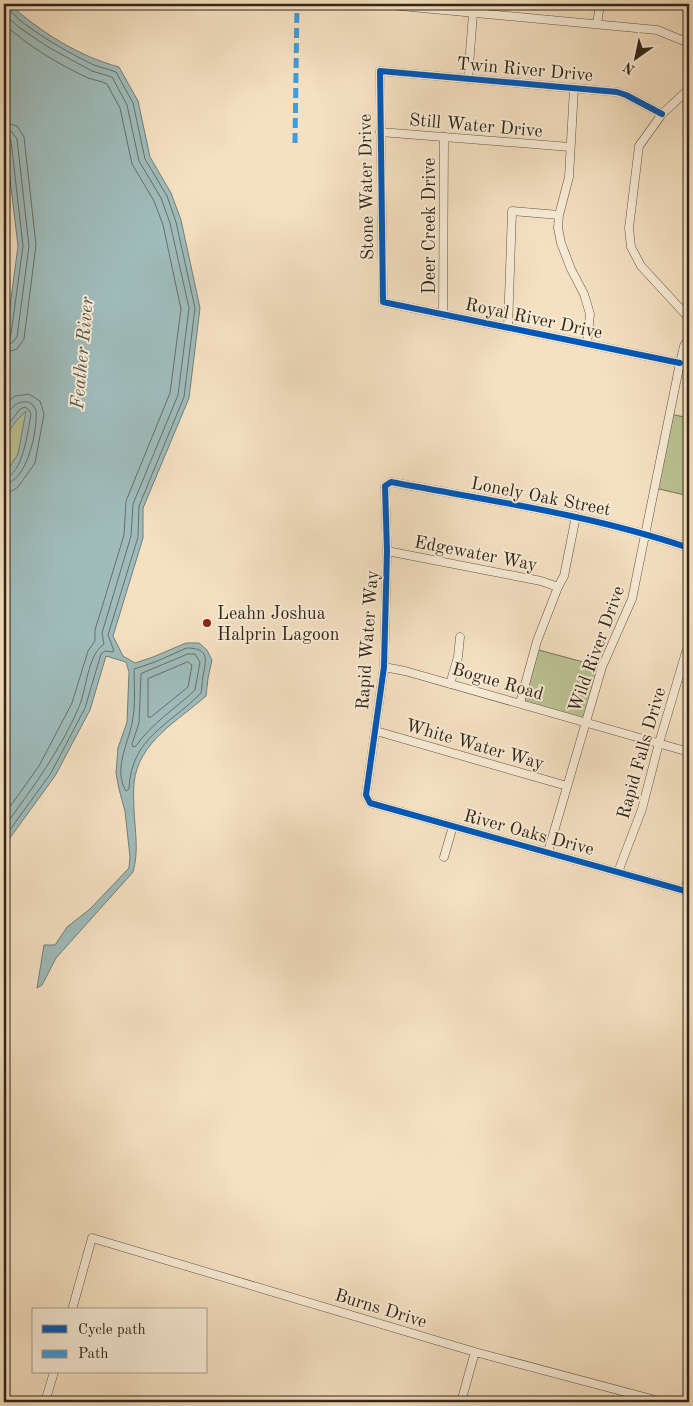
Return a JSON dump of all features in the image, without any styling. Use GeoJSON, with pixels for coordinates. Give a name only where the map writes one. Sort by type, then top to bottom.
{"type":"FeatureCollection","features":[{"type":"Feature","properties":{"kind":"street"},"geometry":{"type":"LineString","coordinates":[[379,4],[658,30],[689,43]]}},
{"type":"Feature","properties":{"kind":"street"},"geometry":{"type":"LineString","coordinates":[[597,24],[600,4]]}},
{"type":"Feature","properties":{"kind":"street"},"geometry":{"type":"LineString","coordinates":[[468,79],[473,12]]}},
{"type":"Feature","properties":{"kind":"street","name":"Twin River Drive"},"geometry":{"type":"LineString","coordinates":[[380,71],[617,92],[662,114]]}},
{"type":"Feature","properties":{"kind":"street","name":"Stone Water Drive"},"geometry":{"type":"LineString","coordinates":[[380,71],[383,302]]}},
{"type":"Feature","properties":{"kind":"street"},"geometry":{"type":"LineString","coordinates":[[574,88],[570,177],[559,215],[558,228],[561,243],[571,269],[584,294],[590,314],[587,344]]}},
{"type":"Feature","properties":{"kind":"street"},"geometry":{"type":"LineString","coordinates":[[689,89],[662,114],[639,146],[629,228],[631,247],[641,266],[689,318]]}},
{"type":"Feature","properties":{"kind":"street","name":"Still Water Drive"},"geometry":{"type":"LineString","coordinates":[[380,132],[570,148]]}},
{"type":"Feature","properties":{"kind":"street","name":"Deer Creek Drive"},"geometry":{"type":"LineString","coordinates":[[443,315],[444,137]]}},
{"type":"Feature","properties":{"kind":"street"},"geometry":{"type":"LineString","coordinates":[[508,328],[512,212],[559,215]]}},
{"type":"Feature","properties":{"kind":"street","name":"Royal River Drive"},"geometry":{"type":"LineString","coordinates":[[383,302],[680,364]]}},
{"type":"Feature","properties":{"kind":"street","name":"Wild River Drive"},"geometry":{"type":"LineString","coordinates":[[548,852],[602,667],[632,598],[680,364],[684,346],[689,338]]}},
{"type":"Feature","properties":{"kind":"street","name":"Lonely Oak Street"},"geometry":{"type":"LineString","coordinates":[[385,486],[391,482],[576,516],[645,533],[689,548]]}},
{"type":"Feature","properties":{"kind":"street","name":"Rapid Water Way"},"geometry":{"type":"LineString","coordinates":[[366,795],[384,667],[387,551],[385,486]]}},
{"type":"Feature","properties":{"kind":"street"},"geometry":{"type":"LineString","coordinates":[[520,703],[538,640],[564,576],[576,516]]}},
{"type":"Feature","properties":{"kind":"street","name":"Edgewater Way"},"geometry":{"type":"LineString","coordinates":[[387,551],[541,581],[558,587]]}},
{"type":"Feature","properties":{"kind":"street"},"geometry":{"type":"LineString","coordinates":[[450,684],[458,657],[460,637]]}},
{"type":"Feature","properties":{"kind":"street","name":"Rapid Falls Drive"},"geometry":{"type":"LineString","coordinates":[[618,872],[642,809],[659,743],[689,642]]}},
{"type":"Feature","properties":{"kind":"street","name":"Bogue Road"},"geometry":{"type":"LineString","coordinates":[[384,667],[405,671],[520,703],[689,752]]}},
{"type":"Feature","properties":{"kind":"street","name":"White Water Way"},"geometry":{"type":"LineString","coordinates":[[376,730],[567,786]]}},
{"type":"Feature","properties":{"kind":"street","name":"River Oaks Drive"},"geometry":{"type":"LineString","coordinates":[[366,795],[370,803],[686,891]]}},
{"type":"Feature","properties":{"kind":"street"},"geometry":{"type":"LineString","coordinates":[[444,857],[453,826]]}},
{"type":"Feature","properties":{"kind":"street"},"geometry":{"type":"LineString","coordinates":[[686,891],[689,877]]}},
{"type":"Feature","properties":{"kind":"street","name":"Burns Drive"},"geometry":{"type":"LineString","coordinates":[[73,1308],[92,1238],[475,1352],[663,1402]]}},
{"type":"Feature","properties":{"kind":"street"},"geometry":{"type":"LineString","coordinates":[[461,1402],[475,1352]]}},
{"type":"Feature","properties":{"kind":"street"},"geometry":{"type":"LineString","coordinates":[[45,1402],[53,1374]]}},
{"type":"Feature","properties":{"kind":"green space"},"geometry":{"type":"Polygon","coordinates":[[[29,385],[24,479],[4,524],[4,413],[29,385]]]}},
{"type":"Feature","properties":{"kind":"green space"},"geometry":{"type":"Polygon","coordinates":[[[670,414],[689,418],[689,496],[655,488],[670,414]]]}},
{"type":"Feature","properties":{"kind":"green space"},"geometry":{"type":"Polygon","coordinates":[[[535,649],[602,667],[585,722],[520,703],[535,649]]]}},
{"type":"Feature","properties":{"kind":"water","name":"Feather River"},"geometry":{"type":"Polygon","coordinates":[[[4,4],[9,4],[34,24],[75,50],[119,67],[138,101],[150,157],[171,193],[181,220],[200,308],[189,398],[143,508],[143,538],[113,636],[123,656],[135,663],[186,643],[199,643],[207,650],[212,660],[206,696],[161,733],[143,755],[137,768],[134,786],[136,849],[133,872],[56,958],[42,985],[37,988],[44,945],[55,945],[67,927],[90,909],[129,868],[130,857],[125,811],[116,773],[118,748],[127,722],[129,672],[126,662],[106,656],[90,710],[55,776],[4,846],[4,476],[18,454],[26,411],[15,422],[4,439],[4,352],[18,246],[4,129],[4,4]]]}},
{"type":"Feature","properties":{"kind":"marked path"},"geometry":{"type":"LineString","coordinates":[[295,143],[297,4]]}},
{"type":"Feature","properties":{"kind":"cycle path"},"geometry":{"type":"LineString","coordinates":[[662,114],[617,92],[380,71],[383,302],[680,363]]}},
{"type":"Feature","properties":{"kind":"cycle path"},"geometry":{"type":"LineString","coordinates":[[689,548],[616,526],[541,510],[391,482],[385,486],[387,551],[384,667],[366,795],[370,803],[689,892]]}},
{"type":"Feature","properties":{"kind":"place","name":"Leahn Joshua Halprin Lagoon"},"geometry":{"type":"Point","coordinates":[207,623]}}]}
